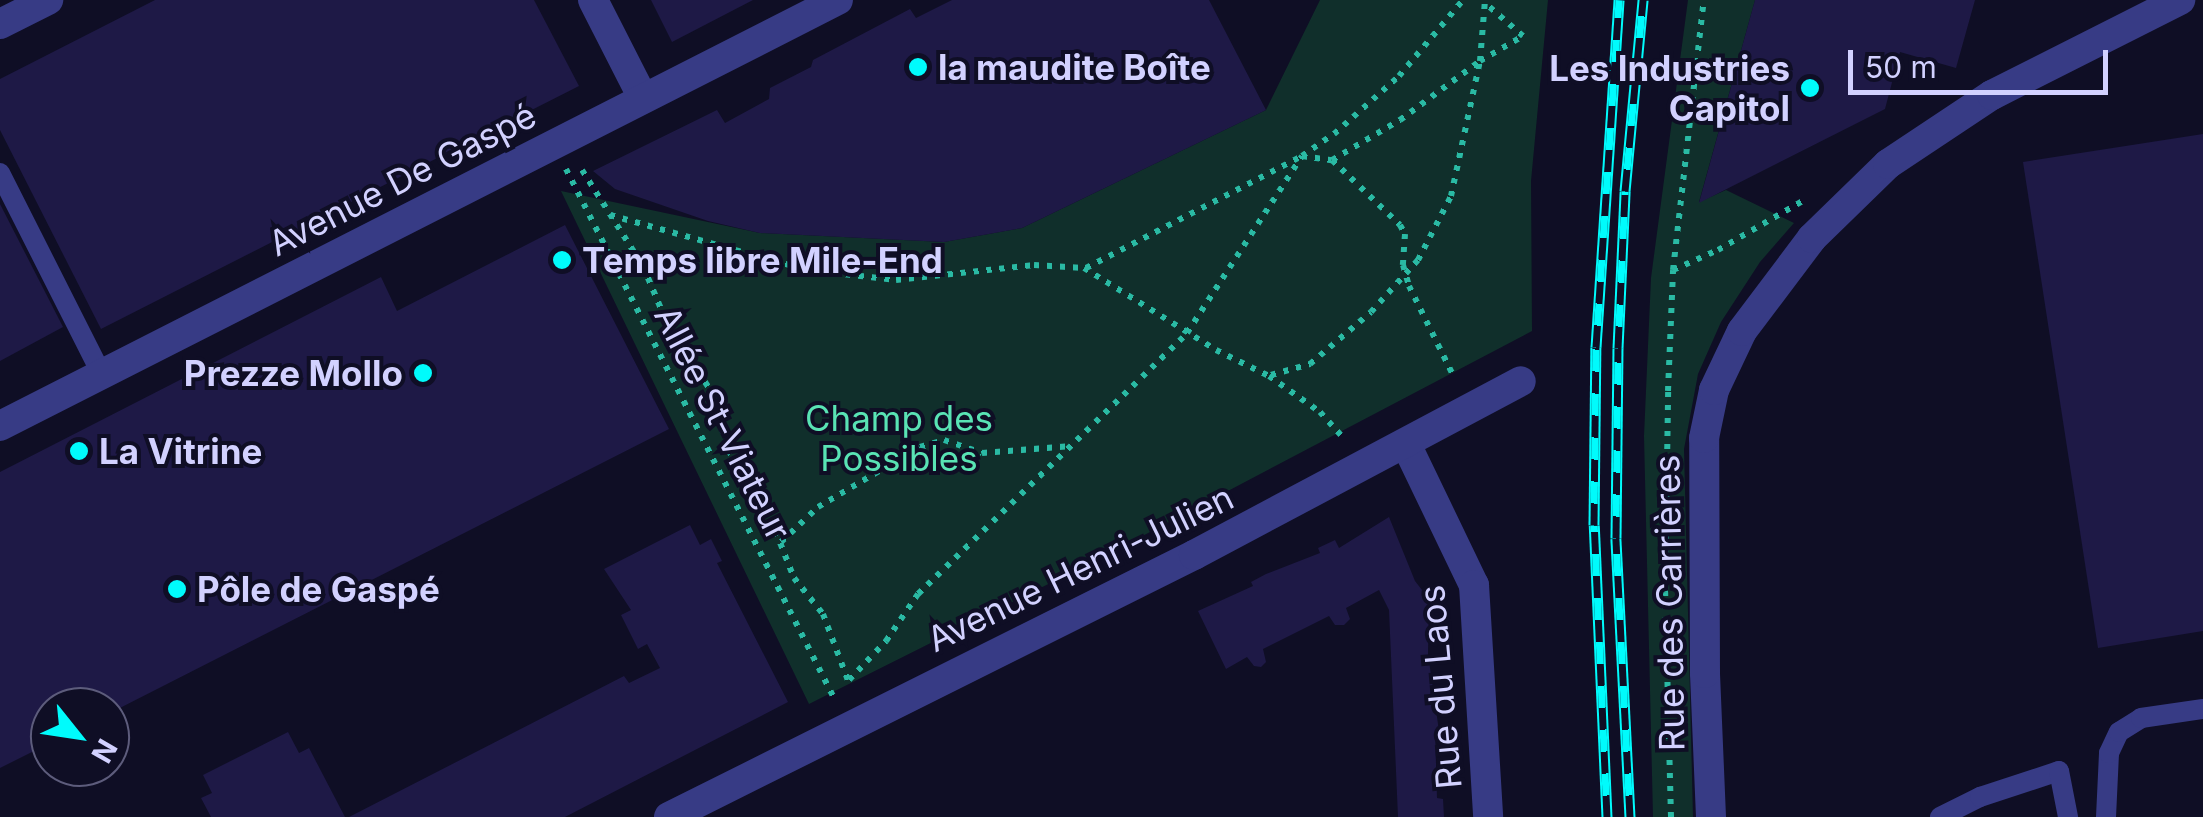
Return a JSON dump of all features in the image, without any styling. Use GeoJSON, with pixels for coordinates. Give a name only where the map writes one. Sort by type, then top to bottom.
{"type":"FeatureCollection","features":[{"type":"Feature","properties":{"kind":"street"},"geometry":{"type":"LineString","coordinates":[[0,24],[48,0]]}},
{"type":"Feature","properties":{"kind":"street"},"geometry":{"type":"LineString","coordinates":[[593,0],[643,98]]}},
{"type":"Feature","properties":{"kind":"street","name":"Avenue De Gaspé"},"geometry":{"type":"LineString","coordinates":[[0,426],[838,0]]}},
{"type":"Feature","properties":{"kind":"street","name":"Rue des Carrières"},"geometry":{"type":"LineString","coordinates":[[1711,817],[1704,438],[1714,390],[1742,331],[1812,238],[1888,164],[1992,95],[2180,0]]}},
{"type":"Feature","properties":{"kind":"street","name":"Avenue Henri-Julien"},"geometry":{"type":"LineString","coordinates":[[669,817],[1406,444],[1521,381]]}},
{"type":"Feature","properties":{"kind":"street","name":"Rue du Laos"},"geometry":{"type":"LineString","coordinates":[[1406,444],[1474,585],[1488,817]]}},
{"type":"Feature","properties":{"kind":"lane"},"geometry":{"type":"LineString","coordinates":[[0,173],[102,374]]}},
{"type":"Feature","properties":{"kind":"lane"},"geometry":{"type":"LineString","coordinates":[[2106,817],[2110,753],[2119,732],[2141,718],[2203,709]]}},
{"type":"Feature","properties":{"kind":"lane"},"geometry":{"type":"LineString","coordinates":[[1940,817],[1980,797],[2059,771],[2068,817]]}},
{"type":"Feature","properties":{"kind":"path"},"geometry":{"type":"LineString","coordinates":[[1084,268],[1302,156],[1334,134],[1389,86],[1462,0]]}},
{"type":"Feature","properties":{"kind":"path"},"geometry":{"type":"LineString","coordinates":[[1332,160],[1400,120],[1480,61],[1523,36],[1485,1]]}},
{"type":"Feature","properties":{"kind":"path"},"geometry":{"type":"LineString","coordinates":[[1269,376],[1310,364],[1371,312],[1418,260],[1451,196],[1480,61],[1485,1]]}},
{"type":"Feature","properties":{"kind":"path","name":"Allée St-Viateur"},"geometry":{"type":"LineString","coordinates":[[553,144],[848,725]]}},
{"type":"Feature","properties":{"kind":"path"},"geometry":{"type":"LineString","coordinates":[[1302,156],[1332,160],[1400,225],[1405,234],[1406,274],[1417,307],[1453,375]]}},
{"type":"Feature","properties":{"kind":"path"},"geometry":{"type":"LineString","coordinates":[[582,170],[643,266],[669,328],[711,391],[728,450],[766,507],[794,578],[823,614],[850,684],[886,642],[918,594],[1187,333],[1302,156]]}},
{"type":"Feature","properties":{"kind":"path"},"geometry":{"type":"LineString","coordinates":[[1673,270],[1718,250],[1807,199]]}},
{"type":"Feature","properties":{"kind":"path"},"geometry":{"type":"LineString","coordinates":[[610,215],[807,270],[896,280],[1034,265],[1084,268],[1187,333],[1269,376],[1320,412],[1340,434]]}},
{"type":"Feature","properties":{"kind":"path"},"geometry":{"type":"LineString","coordinates":[[781,542],[818,506],[920,447],[944,440],[982,453],[1074,446]]}},
{"type":"Feature","properties":{"kind":"green space","name":"Champ des Possibles"},"geometry":{"type":"Polygon","coordinates":[[[1320,0],[1548,0],[1531,181],[1532,331],[1112,552],[809,704],[561,191],[760,233],[944,242],[1022,228],[1266,110],[1320,0]]]}},
{"type":"Feature","properties":{"kind":"green space"},"geometry":{"type":"Polygon","coordinates":[[[1688,0],[1755,0],[1699,202],[1726,190],[1794,223],[1760,262],[1721,322],[1698,374],[1684,449],[1693,817],[1653,817],[1644,436],[1651,278],[1688,0]]]}},
{"type":"Feature","properties":{"kind":"building"},"geometry":{"type":"Polygon","coordinates":[[[155,0],[534,0],[579,86],[101,329],[0,130],[0,79],[155,0]]]}},
{"type":"Feature","properties":{"kind":"building"},"geometry":{"type":"Polygon","coordinates":[[[651,0],[753,0],[672,42],[651,0]]]}},
{"type":"Feature","properties":{"kind":"building"},"geometry":{"type":"Polygon","coordinates":[[[952,0],[1209,0],[1266,110],[1022,228],[944,242],[760,233],[708,221],[615,189],[593,171],[717,110],[725,123],[769,99],[770,88],[811,67],[813,60],[910,9],[916,18],[952,0]]]}},
{"type":"Feature","properties":{"kind":"building","name":"Les Industries Capitol"},"geometry":{"type":"Polygon","coordinates":[[[1755,0],[1975,0],[1956,68],[1900,52],[1885,109],[1699,203],[1755,0]]]}},
{"type":"Feature","properties":{"kind":"building"},"geometry":{"type":"Polygon","coordinates":[[[2203,134],[2203,631],[2098,648],[2023,162],[2203,134]]]}},
{"type":"Feature","properties":{"kind":"building"},"geometry":{"type":"Polygon","coordinates":[[[0,204],[63,327],[0,361],[0,204]]]}},
{"type":"Feature","properties":{"kind":"building","name":"Pôle de Gaspé"},"geometry":{"type":"Polygon","coordinates":[[[565,225],[669,429],[130,703],[130,687],[30,687],[30,753],[0,768],[0,472],[381,277],[397,311],[565,225]]]}},
{"type":"Feature","properties":{"kind":"building"},"geometry":{"type":"Polygon","coordinates":[[[1389,517],[1415,581],[1429,599],[1428,654],[1439,731],[1435,730],[1437,798],[1443,799],[1444,817],[1398,817],[1389,610],[1379,590],[1346,608],[1350,619],[1344,625],[1335,625],[1329,616],[1263,649],[1266,662],[1261,667],[1254,666],[1247,657],[1226,669],[1198,611],[1253,586],[1251,582],[1266,574],[1320,553],[1318,548],[1335,540],[1339,548],[1389,517]]]}},
{"type":"Feature","properties":{"kind":"building"},"geometry":{"type":"Polygon","coordinates":[[[690,525],[700,545],[711,539],[722,561],[717,563],[788,702],[565,817],[349,817],[624,676],[629,683],[660,668],[647,644],[638,649],[621,615],[631,610],[604,569],[690,525]]]}},
{"type":"Feature","properties":{"kind":"building"},"geometry":{"type":"Polygon","coordinates":[[[288,732],[299,753],[309,748],[345,817],[211,817],[201,798],[212,793],[203,775],[288,732]]]}},
{"type":"Feature","properties":{"kind":"railway"},"geometry":{"type":"LineString","coordinates":[[1607,817],[1594,525],[1596,347],[1619,0]]}},
{"type":"Feature","properties":{"kind":"railway"},"geometry":{"type":"LineString","coordinates":[[1630,817],[1616,538],[1618,348],[1625,191],[1643,0]]}},
{"type":"Feature","properties":{"kind":"place","name":"la maudite Boîte"},"geometry":{"type":"Point","coordinates":[918,67]}},
{"type":"Feature","properties":{"kind":"place","name":"Les Industries Capitol"},"geometry":{"type":"Point","coordinates":[1810,88]}},
{"type":"Feature","properties":{"kind":"place","name":"Temps libre Mile-End"},"geometry":{"type":"Point","coordinates":[562,260]}},
{"type":"Feature","properties":{"kind":"place","name":"Prezze Mollo"},"geometry":{"type":"Point","coordinates":[423,373]}},
{"type":"Feature","properties":{"kind":"place","name":"La Vitrine"},"geometry":{"type":"Point","coordinates":[79,451]}},
{"type":"Feature","properties":{"kind":"place","name":"Pôle de Gaspé"},"geometry":{"type":"Point","coordinates":[177,589]}}]}
